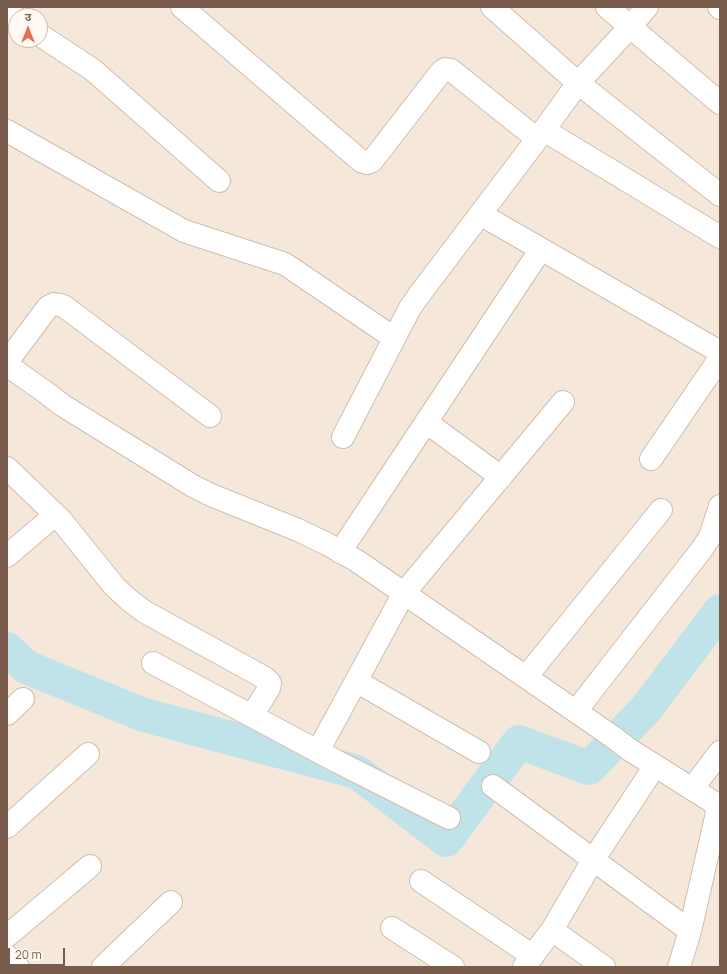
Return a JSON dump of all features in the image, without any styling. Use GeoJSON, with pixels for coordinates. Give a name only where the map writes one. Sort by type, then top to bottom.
{"type":"FeatureCollection","features":[{"type":"Feature","properties":{"kind":"street"},"geometry":{"type":"LineString","coordinates":[[182,7],[361,161],[367,163],[372,161],[441,72],[445,69],[451,70],[540,134],[720,237]]}},
{"type":"Feature","properties":{"kind":"street"},"geometry":{"type":"LineString","coordinates":[[492,7],[578,83],[720,195]]}},
{"type":"Feature","properties":{"kind":"street"},"geometry":{"type":"LineString","coordinates":[[607,7],[720,103]]}},
{"type":"Feature","properties":{"kind":"street"},"geometry":{"type":"LineString","coordinates":[[344,437],[413,303],[578,83],[647,7]]}},
{"type":"Feature","properties":{"kind":"street"},"geometry":{"type":"LineString","coordinates":[[48,40],[93,70],[219,182]]}},
{"type":"Feature","properties":{"kind":"street"},"geometry":{"type":"LineString","coordinates":[[7,131],[184,231],[285,264],[394,338]]}},
{"type":"Feature","properties":{"kind":"street"},"geometry":{"type":"LineString","coordinates":[[480,214],[720,352]]}},
{"type":"Feature","properties":{"kind":"street"},"geometry":{"type":"LineString","coordinates":[[340,552],[541,249]]}},
{"type":"Feature","properties":{"kind":"street"},"geometry":{"type":"LineString","coordinates":[[210,416],[65,307],[60,305],[54,304],[48,307],[7,363],[62,405],[193,486],[211,495],[298,530],[357,561],[614,737],[630,750],[713,802],[717,813],[690,931],[679,967]]}},
{"type":"Feature","properties":{"kind":"street"},"geometry":{"type":"LineString","coordinates":[[651,459],[720,358]]}},
{"type":"Feature","properties":{"kind":"street"},"geometry":{"type":"LineString","coordinates":[[318,751],[404,593],[563,402]]}},
{"type":"Feature","properties":{"kind":"street"},"geometry":{"type":"LineString","coordinates":[[426,422],[501,477]]}},
{"type":"Feature","properties":{"kind":"street"},"geometry":{"type":"LineString","coordinates":[[7,468],[61,520],[114,586],[129,600],[145,612],[270,682],[269,688],[252,716]]}},
{"type":"Feature","properties":{"kind":"street"},"geometry":{"type":"LineString","coordinates":[[576,711],[702,550],[710,537],[720,506]]}},
{"type":"Feature","properties":{"kind":"street"},"geometry":{"type":"LineString","coordinates":[[526,677],[661,510]]}},
{"type":"Feature","properties":{"kind":"street"},"geometry":{"type":"LineString","coordinates":[[7,556],[55,515]]}},
{"type":"Feature","properties":{"kind":"street"},"geometry":{"type":"LineString","coordinates":[[153,663],[318,751],[449,818]]}},
{"type":"Feature","properties":{"kind":"street"},"geometry":{"type":"LineString","coordinates":[[356,681],[479,752]]}},
{"type":"Feature","properties":{"kind":"street"},"geometry":{"type":"LineString","coordinates":[[7,714],[23,699]]}},
{"type":"Feature","properties":{"kind":"street"},"geometry":{"type":"LineString","coordinates":[[692,789],[720,752]]}},
{"type":"Feature","properties":{"kind":"street"},"geometry":{"type":"LineString","coordinates":[[7,826],[88,754]]}},
{"type":"Feature","properties":{"kind":"street"},"geometry":{"type":"LineString","coordinates":[[421,881],[528,962],[552,930],[593,860],[655,766]]}},
{"type":"Feature","properties":{"kind":"street"},"geometry":{"type":"LineString","coordinates":[[493,786],[690,931]]}},
{"type":"Feature","properties":{"kind":"street"},"geometry":{"type":"LineString","coordinates":[[7,936],[90,866]]}},
{"type":"Feature","properties":{"kind":"street"},"geometry":{"type":"LineString","coordinates":[[103,967],[171,902]]}},
{"type":"Feature","properties":{"kind":"street"},"geometry":{"type":"LineString","coordinates":[[392,928],[454,967]]}},
{"type":"Feature","properties":{"kind":"street"},"geometry":{"type":"LineString","coordinates":[[552,930],[604,967]]}},
{"type":"Feature","properties":{"kind":"street"},"geometry":{"type":"LineString","coordinates":[[7,956],[18,967]]}},
{"type":"Feature","properties":{"kind":"shaded area"},"geometry":{"type":"Polygon","coordinates":[[[7,7],[720,7],[720,967],[7,967],[7,7]]]}},
{"type":"Feature","properties":{"kind":"waterway"},"geometry":{"type":"LineString","coordinates":[[7,649],[26,667],[144,715],[357,772],[446,840],[519,742],[589,768],[645,710],[720,611]]}}]}
